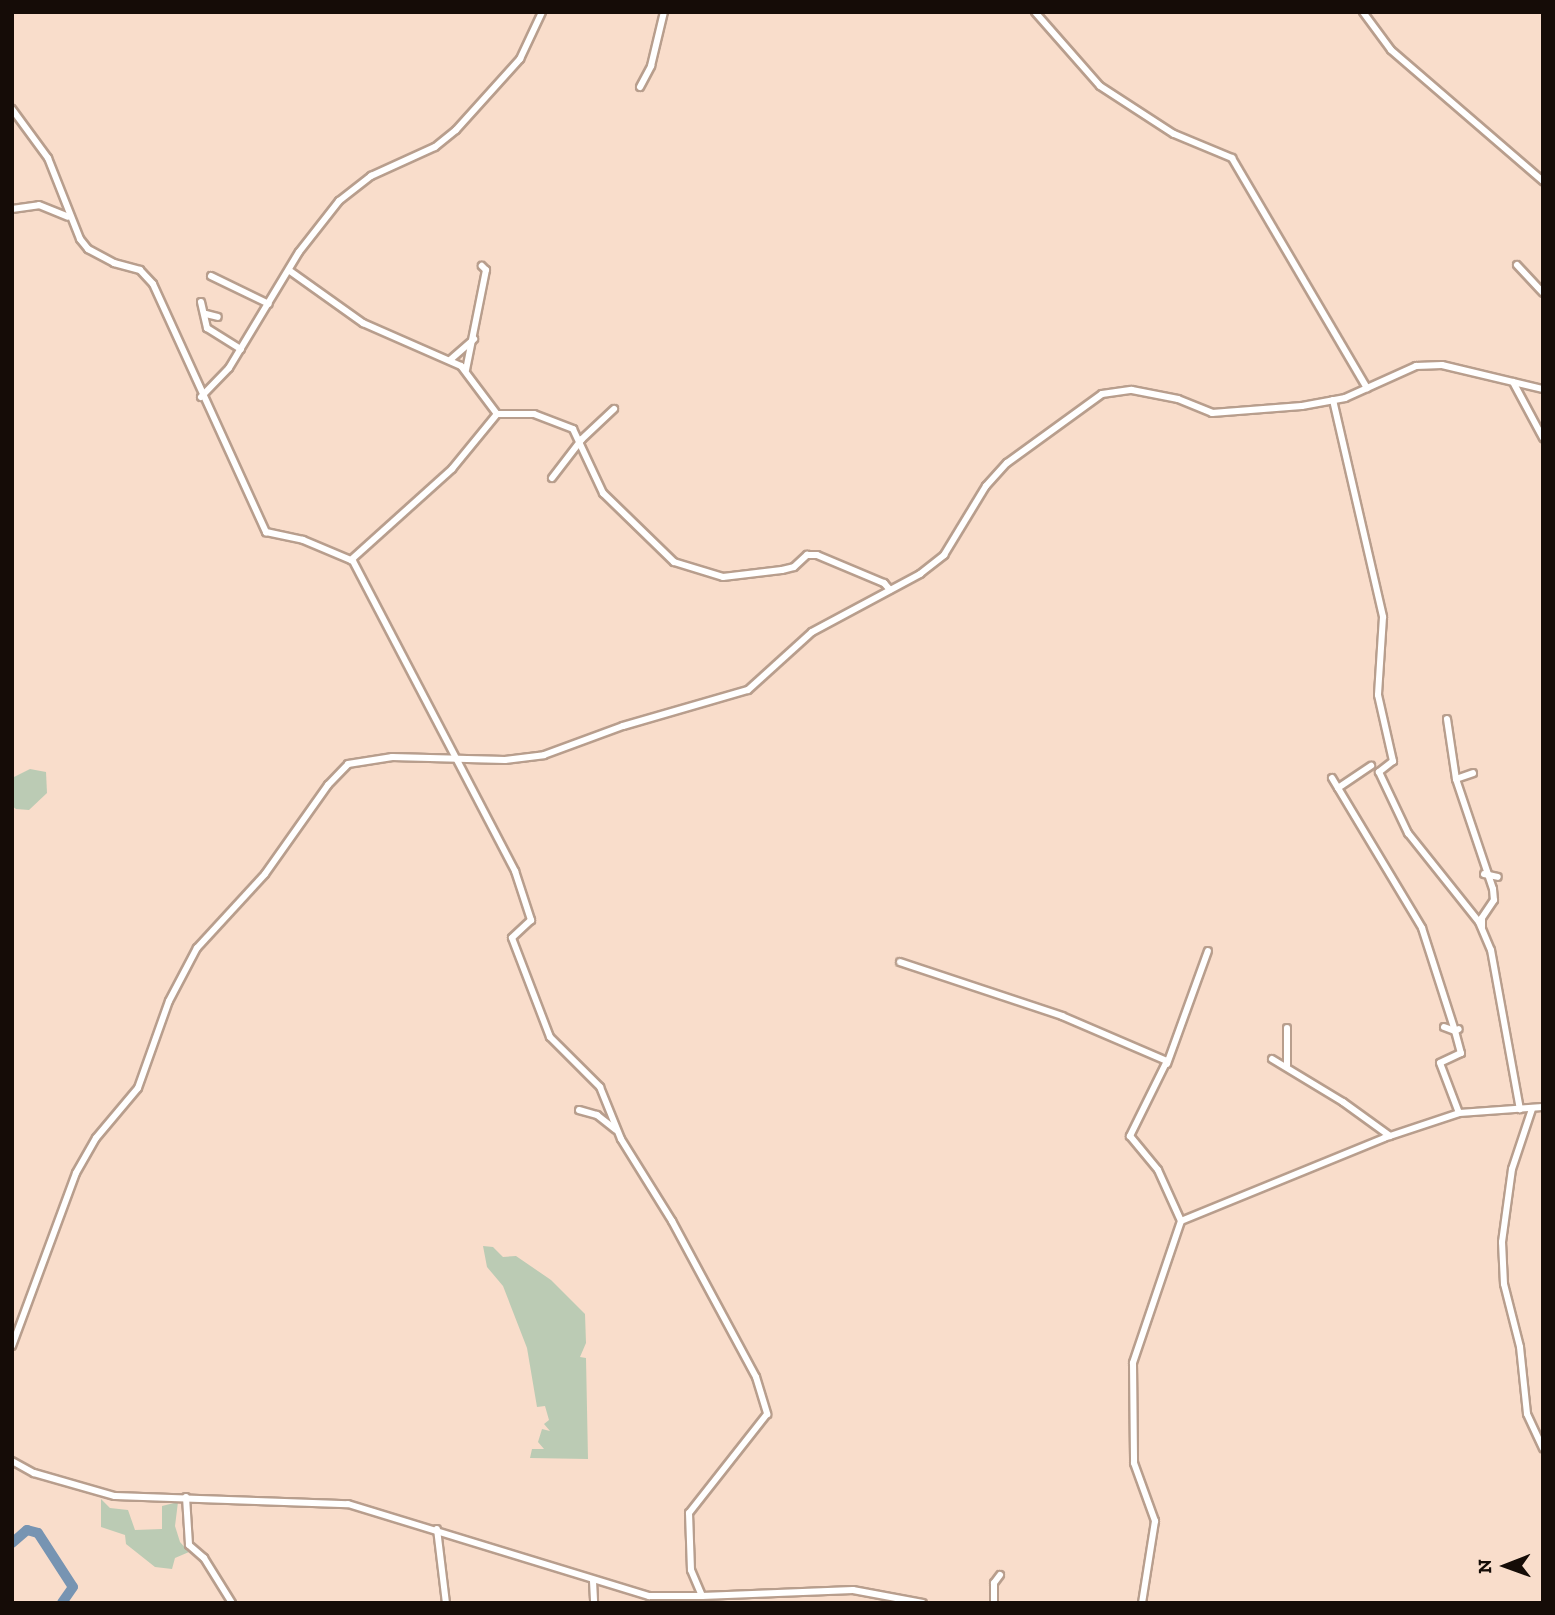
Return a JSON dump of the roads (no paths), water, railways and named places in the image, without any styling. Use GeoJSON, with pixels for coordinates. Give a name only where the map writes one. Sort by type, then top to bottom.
{"type":"FeatureCollection","features":[{"type":"Feature","properties":{"kind":"street"},"geometry":{"type":"LineString","coordinates":[[201,397],[241,348],[290,271],[299,252],[339,201],[371,176],[435,147],[456,130],[520,59],[542,12]]}},
{"type":"Feature","properties":{"kind":"street"},"geometry":{"type":"LineString","coordinates":[[640,87],[651,66],[664,12]]}},
{"type":"Feature","properties":{"kind":"street"},"geometry":{"type":"LineString","coordinates":[[1034,12],[1100,86],[1174,134],[1232,158],[1367,388]]}},
{"type":"Feature","properties":{"kind":"street"},"geometry":{"type":"LineString","coordinates":[[1363,12],[1391,50],[1543,181]]}},
{"type":"Feature","properties":{"kind":"street"},"geometry":{"type":"LineString","coordinates":[[12,109],[48,158],[68,217],[88,249],[140,270],[153,284],[201,397],[266,532],[303,540],[351,560],[515,871],[531,920],[512,938],[550,1037],[600,1087],[618,1132],[672,1222],[765,1397],[767,1414],[688,1513],[691,1570],[702,1596]]}},
{"type":"Feature","properties":{"kind":"street"},"geometry":{"type":"LineString","coordinates":[[12,209],[39,205],[68,217]]}},
{"type":"Feature","properties":{"kind":"street"},"geometry":{"type":"LineString","coordinates":[[1517,265],[1543,293]]}},
{"type":"Feature","properties":{"kind":"street"},"geometry":{"type":"LineString","coordinates":[[466,370],[486,270],[481,267]]}},
{"type":"Feature","properties":{"kind":"street"},"geometry":{"type":"LineString","coordinates":[[290,271],[363,323],[450,360],[466,370],[497,414]]}},
{"type":"Feature","properties":{"kind":"street"},"geometry":{"type":"LineString","coordinates":[[211,276],[269,304]]}},
{"type":"Feature","properties":{"kind":"street"},"geometry":{"type":"LineString","coordinates":[[241,289],[246,282]]}},
{"type":"Feature","properties":{"kind":"street"},"geometry":{"type":"LineString","coordinates":[[201,302],[206,314],[207,328],[241,348]]}},
{"type":"Feature","properties":{"kind":"street"},"geometry":{"type":"LineString","coordinates":[[206,314],[218,317]]}},
{"type":"Feature","properties":{"kind":"street"},"geometry":{"type":"LineString","coordinates":[[450,360],[474,339]]}},
{"type":"Feature","properties":{"kind":"street"},"geometry":{"type":"LineString","coordinates":[[12,1346],[76,1173],[96,1138],[138,1088],[169,1001],[197,948],[265,874],[328,785],[348,764],[392,757],[457,759],[544,755],[623,726],[748,690],[812,632],[890,590],[944,555],[986,486],[1007,463],[1102,394],[1132,390],[1178,399],[1212,412],[1334,400],[1416,366],[1455,366],[1543,389]]}},
{"type":"Feature","properties":{"kind":"street"},"geometry":{"type":"LineString","coordinates":[[1513,382],[1543,438]]}},
{"type":"Feature","properties":{"kind":"street"},"geometry":{"type":"LineString","coordinates":[[1334,400],[1383,617],[1378,695],[1393,761],[1379,772],[1408,833],[1482,929]]}},
{"type":"Feature","properties":{"kind":"street"},"geometry":{"type":"LineString","coordinates":[[552,478],[582,439],[614,409]]}},
{"type":"Feature","properties":{"kind":"street"},"geometry":{"type":"LineString","coordinates":[[351,560],[452,468],[497,414]]}},
{"type":"Feature","properties":{"kind":"street"},"geometry":{"type":"LineString","coordinates":[[497,414],[551,418],[565,422],[582,439],[603,493],[674,562],[723,577],[782,570],[794,567],[807,555],[817,555],[884,583],[890,590]]}},
{"type":"Feature","properties":{"kind":"street"},"geometry":{"type":"LineString","coordinates":[[1447,719],[1456,779],[1494,900],[1482,918],[1482,929],[1500,989],[1520,1109]]}},
{"type":"Feature","properties":{"kind":"street"},"geometry":{"type":"LineString","coordinates":[[1338,788],[1371,766]]}},
{"type":"Feature","properties":{"kind":"street"},"geometry":{"type":"LineString","coordinates":[[1456,779],[1473,773]]}},
{"type":"Feature","properties":{"kind":"street"},"geometry":{"type":"LineString","coordinates":[[1332,778],[1422,928],[1457,1030],[1461,1053],[1440,1063],[1459,1114]]}},
{"type":"Feature","properties":{"kind":"street"},"geometry":{"type":"LineString","coordinates":[[1484,874],[1497,877]]}},
{"type":"Feature","properties":{"kind":"street"},"geometry":{"type":"LineString","coordinates":[[1142,1603],[1155,1521],[1134,1463],[1133,1363],[1181,1221],[1164,1182],[1130,1136],[1167,1064],[1208,951]]}},
{"type":"Feature","properties":{"kind":"street"},"geometry":{"type":"LineString","coordinates":[[900,962],[1062,1016],[1163,1058],[1167,1064]]}},
{"type":"Feature","properties":{"kind":"street"},"geometry":{"type":"LineString","coordinates":[[1444,1027],[1457,1030]]}},
{"type":"Feature","properties":{"kind":"street"},"geometry":{"type":"LineString","coordinates":[[1287,1028],[1287,1066]]}},
{"type":"Feature","properties":{"kind":"street"},"geometry":{"type":"LineString","coordinates":[[1287,1046],[1276,1058],[1390,1136]]}},
{"type":"Feature","properties":{"kind":"street"},"geometry":{"type":"LineString","coordinates":[[1181,1221],[1390,1136],[1459,1114],[1543,1107]]}},
{"type":"Feature","properties":{"kind":"street"},"geometry":{"type":"LineString","coordinates":[[1532,1109],[1512,1169],[1502,1242],[1505,1292],[1520,1348],[1527,1414],[1543,1448]]}},
{"type":"Feature","properties":{"kind":"street"},"geometry":{"type":"LineString","coordinates":[[579,1110],[597,1115],[618,1132]]}},
{"type":"Feature","properties":{"kind":"street"},"geometry":{"type":"LineString","coordinates":[[12,1461],[34,1473],[115,1496],[348,1504],[437,1529],[593,1581],[649,1596],[853,1590],[923,1603]]}},
{"type":"Feature","properties":{"kind":"street"},"geometry":{"type":"LineString","coordinates":[[186,1497],[189,1545],[204,1558],[232,1603]]}},
{"type":"Feature","properties":{"kind":"street"},"geometry":{"type":"LineString","coordinates":[[437,1529],[446,1603]]}},
{"type":"Feature","properties":{"kind":"street"},"geometry":{"type":"LineString","coordinates":[[994,1603],[994,1583],[1000,1575]]}},
{"type":"Feature","properties":{"kind":"street"},"geometry":{"type":"LineString","coordinates":[[593,1581],[594,1603]]}},
{"type":"Feature","properties":{"kind":"waterway"},"geometry":{"type":"LineString","coordinates":[[12,1543],[27,1530],[38,1533],[73,1587],[62,1603]]}}]}
